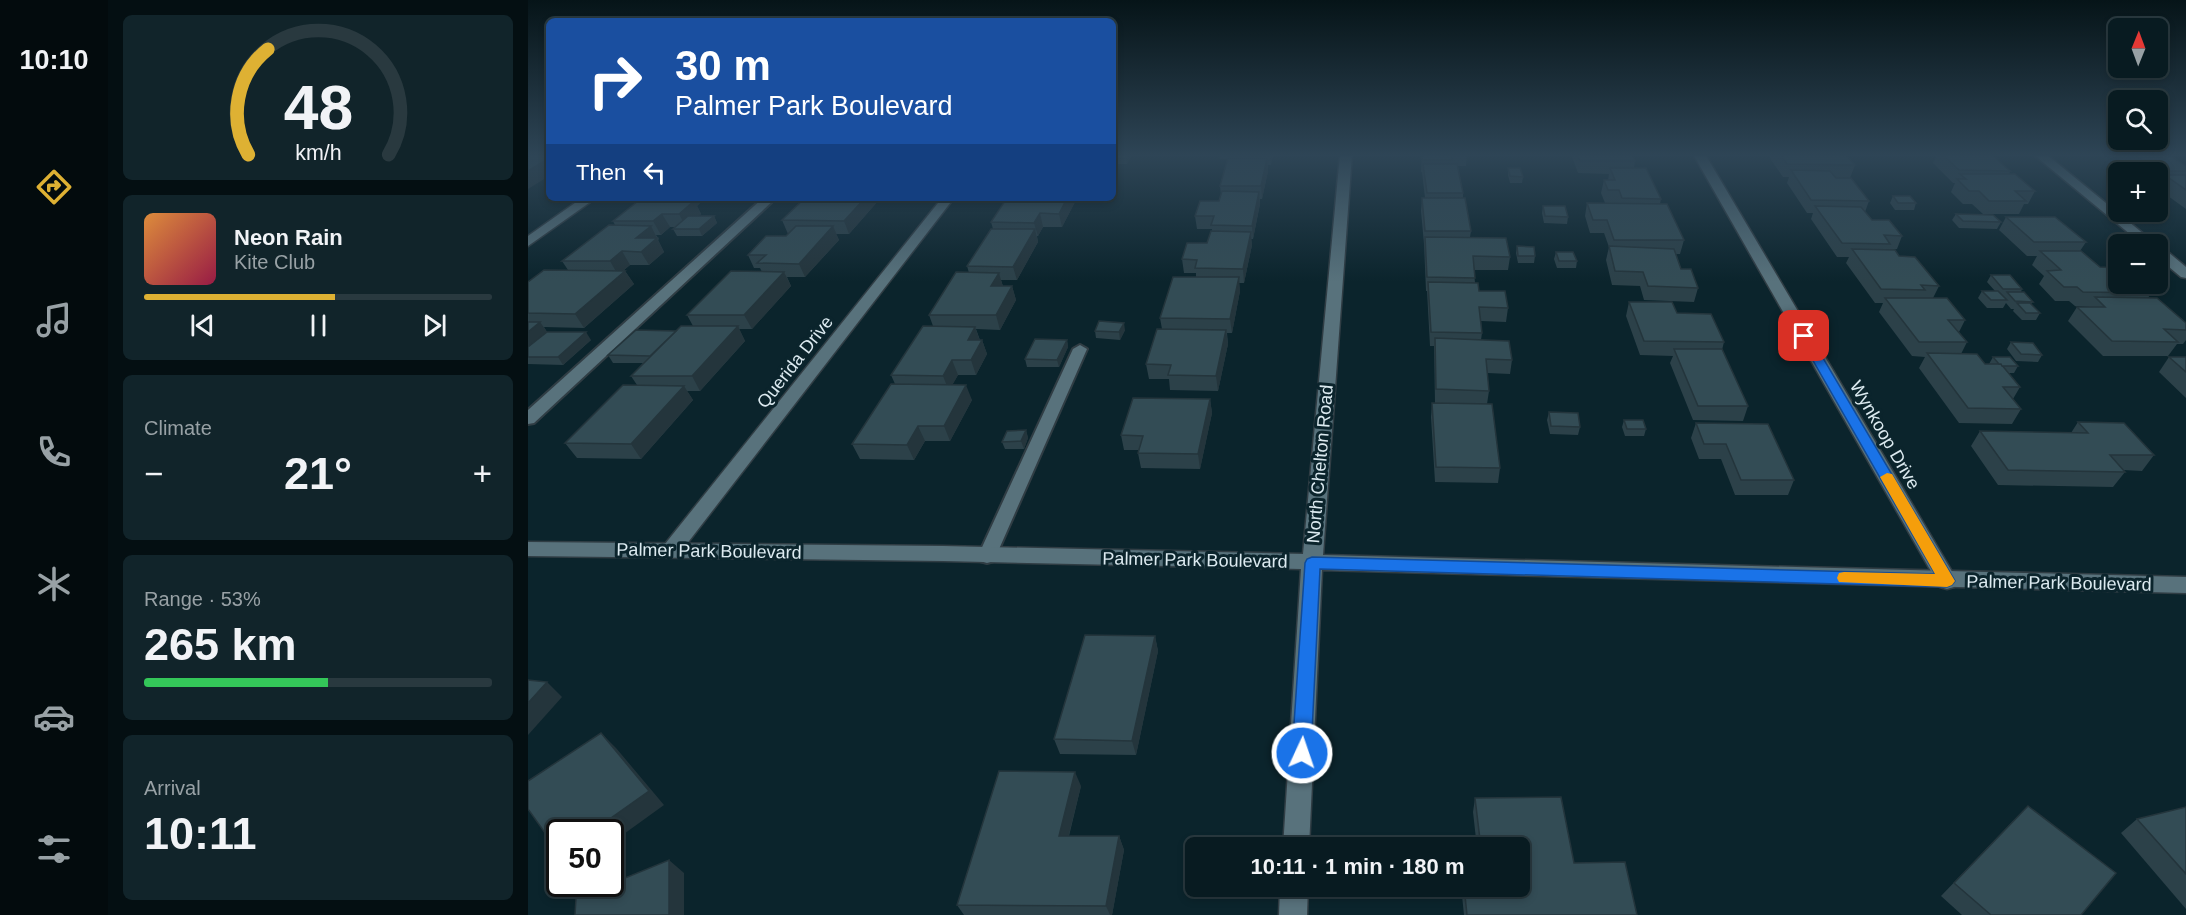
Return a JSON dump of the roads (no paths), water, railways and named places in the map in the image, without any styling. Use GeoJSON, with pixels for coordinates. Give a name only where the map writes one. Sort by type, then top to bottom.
{"type":"FeatureCollection","features":[{"type":"Feature","properties":{"kind":"main road","name":"North Chelton Road"},"geometry":{"type":"LineString","coordinates":[[1297,837],[1312,563],[1342,197]]}},
{"type":"Feature","properties":{"kind":"main road","name":"Wynkoop Drive"},"geometry":{"type":"LineString","coordinates":[[1724,197],[1947,581]]}},
{"type":"Feature","properties":{"kind":"main road"},"geometry":{"type":"LineString","coordinates":[[2092,197],[2138,234]]}},
{"type":"Feature","properties":{"kind":"main road"},"geometry":{"type":"LineString","coordinates":[[528,242],[586,201]]}},
{"type":"Feature","properties":{"kind":"main road","name":"Querida Drive"},"geometry":{"type":"LineString","coordinates":[[672,549],[946,201]]}},
{"type":"Feature","properties":{"kind":"main road"},"geometry":{"type":"LineString","coordinates":[[2168,259],[2186,274]]}},
{"type":"Feature","properties":{"kind":"main road","name":"Palmer Park Boulevard"},"geometry":{"type":"LineString","coordinates":[[528,549],[672,549],[2186,585]]}},
{"type":"Feature","properties":{"kind":"main road"},"geometry":{"type":"LineString","coordinates":[[1293,915],[1294,897]]}},
{"type":"Feature","properties":{"kind":"lane"},"geometry":{"type":"LineString","coordinates":[[528,419],[767,201]]}},
{"type":"Feature","properties":{"kind":"lane"},"geometry":{"type":"LineString","coordinates":[[987,556],[1080,349]]}}]}
